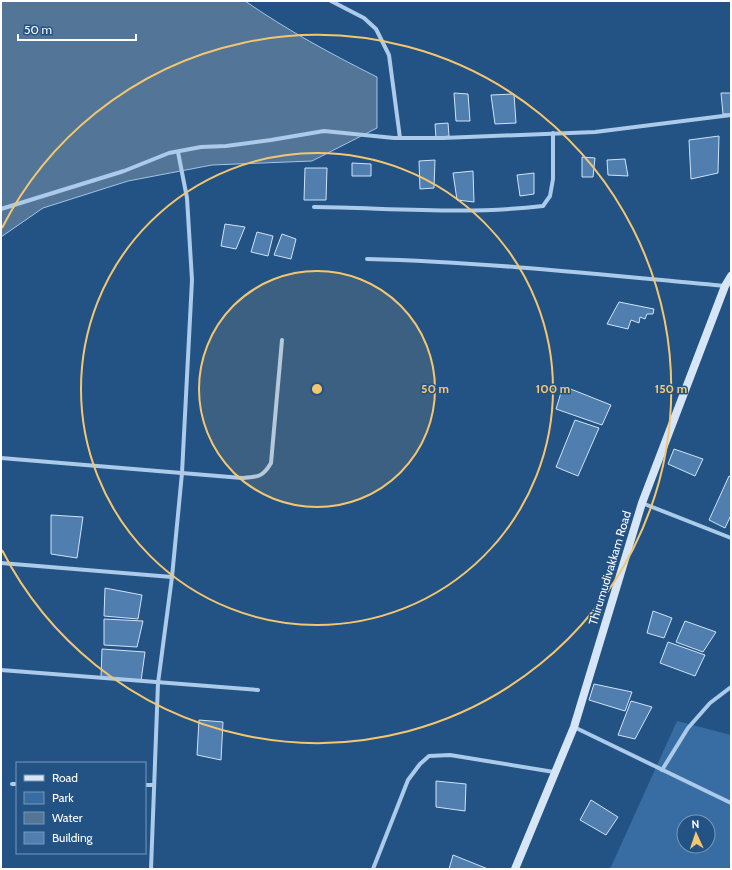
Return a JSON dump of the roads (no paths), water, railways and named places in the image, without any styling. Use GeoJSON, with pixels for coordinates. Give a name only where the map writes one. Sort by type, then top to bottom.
{"type":"FeatureCollection","features":[{"type":"Feature","properties":{"kind":"street"},"geometry":{"type":"LineString","coordinates":[[331,1],[364,18],[376,29],[389,55],[400,138]]}},
{"type":"Feature","properties":{"kind":"street"},"geometry":{"type":"LineString","coordinates":[[1,208],[124,171],[169,153],[201,147],[226,146],[271,140],[324,131],[400,138],[443,138],[595,132],[731,115]]}},
{"type":"Feature","properties":{"kind":"street"},"geometry":{"type":"LineString","coordinates":[[314,207],[439,211],[491,210],[543,206],[550,196],[553,179],[554,133]]}},
{"type":"Feature","properties":{"kind":"street"},"geometry":{"type":"LineString","coordinates":[[151,869],[158,683],[172,577],[182,473],[192,280],[187,198],[178,152]]}},
{"type":"Feature","properties":{"kind":"street"},"geometry":{"type":"LineString","coordinates":[[367,259],[416,260],[725,286]]}},
{"type":"Feature","properties":{"kind":"street","name":"Thirumudivakkam Road"},"geometry":{"type":"LineString","coordinates":[[515,869],[554,772],[574,727],[642,503],[725,286],[731,276]]}},
{"type":"Feature","properties":{"kind":"street"},"geometry":{"type":"LineString","coordinates":[[1,458],[256,478],[265,472],[271,463],[282,340]]}},
{"type":"Feature","properties":{"kind":"street"},"geometry":{"type":"LineString","coordinates":[[642,503],[731,538]]}},
{"type":"Feature","properties":{"kind":"street"},"geometry":{"type":"LineString","coordinates":[[1,563],[172,577]]}},
{"type":"Feature","properties":{"kind":"street"},"geometry":{"type":"LineString","coordinates":[[1,670],[258,690]]}},
{"type":"Feature","properties":{"kind":"street"},"geometry":{"type":"LineString","coordinates":[[662,770],[688,728],[710,703],[731,687]]}},
{"type":"Feature","properties":{"kind":"street"},"geometry":{"type":"LineString","coordinates":[[574,727],[731,803]]}},
{"type":"Feature","properties":{"kind":"street"},"geometry":{"type":"LineString","coordinates":[[373,869],[408,780],[420,764],[429,756],[450,755],[554,772]]}},
{"type":"Feature","properties":{"kind":"street"},"geometry":{"type":"LineString","coordinates":[[146,785],[154,785]]}},
{"type":"Feature","properties":{"kind":"water"},"geometry":{"type":"Polygon","coordinates":[[[1,1],[245,1],[277,22],[343,60],[377,77],[377,128],[312,161],[212,165],[128,181],[43,208],[1,237],[1,1]]]}}]}
